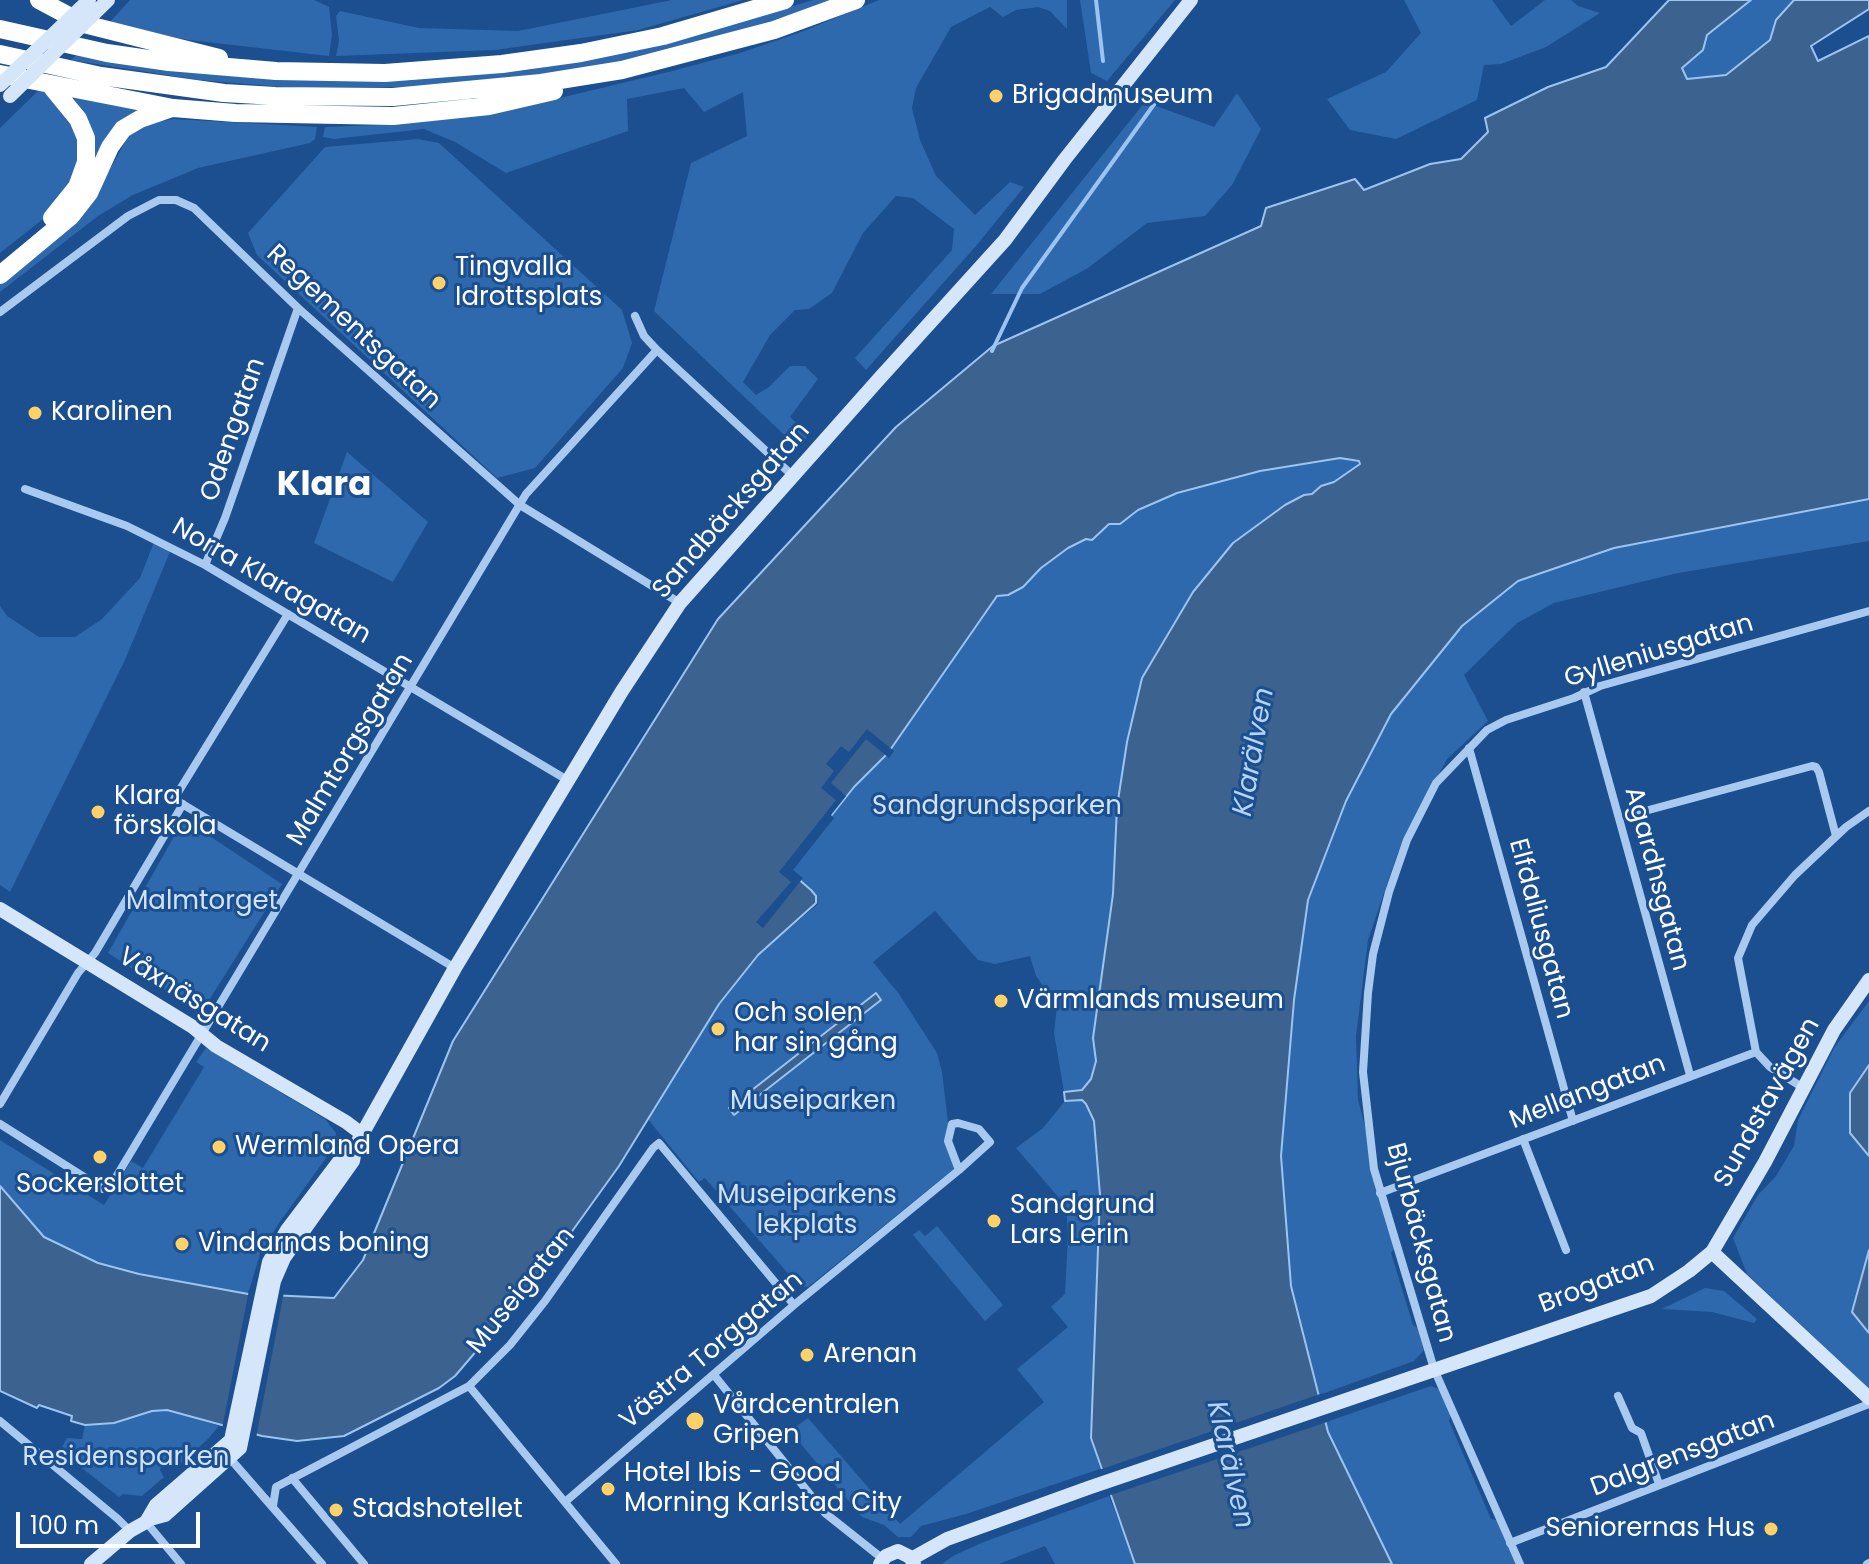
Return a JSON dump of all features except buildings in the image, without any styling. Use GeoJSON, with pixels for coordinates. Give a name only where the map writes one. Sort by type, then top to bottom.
{"type":"FeatureCollection","features":[{"type":"Feature","properties":{"kind":"highway"},"geometry":{"type":"LineString","coordinates":[[39,0],[84,24],[276,71]]}},
{"type":"Feature","properties":{"kind":"highway"},"geometry":{"type":"LineString","coordinates":[[0,29],[107,53],[169,62],[276,71],[385,73],[445,70],[549,57],[663,36],[785,0]]}},
{"type":"Feature","properties":{"kind":"highway"},"geometry":{"type":"LineString","coordinates":[[0,74],[173,108],[235,113],[393,116],[489,106],[546,94],[622,70],[774,30],[856,0]]}},
{"type":"Feature","properties":{"kind":"highway"},"geometry":{"type":"LineString","coordinates":[[0,54],[165,86],[224,93],[336,98],[451,93],[622,70]]}},
{"type":"Feature","properties":{"kind":"highway"},"geometry":{"type":"LineString","coordinates":[[0,261],[58,213],[83,174],[86,150],[83,130],[72,110],[51,86]]}},
{"type":"Feature","properties":{"kind":"highway"},"geometry":{"type":"LineString","coordinates":[[0,275],[71,216],[89,193],[110,147],[123,129],[140,119],[173,108]]}},
{"type":"Feature","properties":{"kind":"street"},"geometry":{"type":"LineString","coordinates":[[3,95],[89,0]]}},
{"type":"Feature","properties":{"kind":"street"},"geometry":{"type":"LineString","coordinates":[[3,95],[108,0]]}},
{"type":"Feature","properties":{"kind":"street","name":"Sandbäcksgatan"},"geometry":{"type":"LineString","coordinates":[[226,1454],[231,1440],[239,1434],[268,1287],[269,1262],[280,1240],[359,1140],[455,968],[622,691],[680,603],[1005,240],[1191,0]]}},
{"type":"Feature","properties":{"kind":"street","name":"Regementsgatan"},"geometry":{"type":"LineString","coordinates":[[0,312],[128,216],[159,200],[176,200],[194,208],[298,308],[520,505],[680,603]]}},
{"type":"Feature","properties":{"kind":"street","name":"Odengatan"},"geometry":{"type":"LineString","coordinates":[[205,565],[225,518],[298,308]]}},
{"type":"Feature","properties":{"kind":"street"},"geometry":{"type":"LineString","coordinates":[[635,316],[644,336],[657,350],[794,476]]}},
{"type":"Feature","properties":{"kind":"street","name":"Malmtorgsgatan"},"geometry":{"type":"LineString","coordinates":[[0,1124],[107,1189],[113,1182],[520,505],[544,473],[657,350]]}},
{"type":"Feature","properties":{"kind":"street","name":"Norra Klaragatan"},"geometry":{"type":"LineString","coordinates":[[25,489],[127,526],[205,565],[569,781]]}},
{"type":"Feature","properties":{"kind":"street","name":"Gylleniusgatan"},"geometry":{"type":"LineString","coordinates":[[1469,748],[1487,730],[1506,720],[1561,703],[1584,692],[1869,611]]}},
{"type":"Feature","properties":{"kind":"street"},"geometry":{"type":"LineString","coordinates":[[288,614],[174,799],[455,968]]}},
{"type":"Feature","properties":{"kind":"street","name":"Agardhsgatan"},"geometry":{"type":"LineString","coordinates":[[1584,692],[1690,1075]]}},
{"type":"Feature","properties":{"kind":"street","name":"Elfdaliusgatan"},"geometry":{"type":"LineString","coordinates":[[1469,748],[1573,1121]]}},
{"type":"Feature","properties":{"kind":"street","name":"Bjurbäcksgatan"},"geometry":{"type":"LineString","coordinates":[[1469,748],[1436,783],[1407,840],[1389,892],[1373,954],[1363,1072],[1374,1169],[1434,1369],[1520,1564]]}},
{"type":"Feature","properties":{"kind":"street"},"geometry":{"type":"LineString","coordinates":[[1619,818],[1812,766],[1819,772],[1836,836]]}},
{"type":"Feature","properties":{"kind":"street"},"geometry":{"type":"LineString","coordinates":[[0,1104],[183,804]]}},
{"type":"Feature","properties":{"kind":"street"},"geometry":{"type":"LineString","coordinates":[[1802,1087],[1770,1067],[1756,1052],[1738,958],[1752,925],[1795,875],[1836,836],[1869,811]]}},
{"type":"Feature","properties":{"kind":"street","name":"Våxnäsgatan"},"geometry":{"type":"LineString","coordinates":[[0,909],[216,1046],[346,1122],[359,1140]]}},
{"type":"Feature","properties":{"kind":"street","name":"Sundstavägen"},"geometry":{"type":"LineString","coordinates":[[1712,1252],[1765,1162],[1834,1030],[1869,980]]}},
{"type":"Feature","properties":{"kind":"street","name":"Mellangatan"},"geometry":{"type":"LineString","coordinates":[[1380,1193],[1756,1052]]}},
{"type":"Feature","properties":{"kind":"street","name":"Västra Torggatan"},"geometry":{"type":"LineString","coordinates":[[565,1502],[794,1305],[959,1170],[990,1142],[979,1129],[958,1123],[952,1124],[948,1141],[959,1170]]}},
{"type":"Feature","properties":{"kind":"street"},"geometry":{"type":"LineString","coordinates":[[1523,1139],[1566,1250]]}},
{"type":"Feature","properties":{"kind":"street","name":"Museigatan"},"geometry":{"type":"LineString","coordinates":[[273,1506],[276,1487],[469,1386],[510,1345],[545,1301],[659,1143],[794,1305]]}},
{"type":"Feature","properties":{"kind":"street"},"geometry":{"type":"LineString","coordinates":[[1712,1252],[1869,1401]]}},
{"type":"Feature","properties":{"kind":"street","name":"Brogatan"},"geometry":{"type":"LineString","coordinates":[[912,1562],[947,1539],[1088,1488],[1651,1296],[1712,1252]]}},
{"type":"Feature","properties":{"kind":"street"},"geometry":{"type":"LineString","coordinates":[[714,1375],[825,1513],[881,1561],[889,1553],[898,1551],[912,1562]]}},
{"type":"Feature","properties":{"kind":"street"},"geometry":{"type":"LineString","coordinates":[[469,1386],[616,1564]]}},
{"type":"Feature","properties":{"kind":"street"},"geometry":{"type":"LineString","coordinates":[[1618,1396],[1632,1428],[1641,1433],[1659,1484]]}},
{"type":"Feature","properties":{"kind":"street","name":"Dalgrensgatan"},"geometry":{"type":"LineString","coordinates":[[1510,1543],[1776,1442],[1869,1401]]}},
{"type":"Feature","properties":{"kind":"street"},"geometry":{"type":"LineString","coordinates":[[0,1421],[130,1531]]}},
{"type":"Feature","properties":{"kind":"street"},"geometry":{"type":"LineString","coordinates":[[91,1564],[148,1520],[156,1505],[226,1454],[322,1564]]}},
{"type":"Feature","properties":{"kind":"street"},"geometry":{"type":"LineString","coordinates":[[292,1478],[364,1564]]}},
{"type":"Feature","properties":{"kind":"street"},"geometry":{"type":"LineString","coordinates":[[148,1520],[181,1564]]}},
{"type":"Feature","properties":{"kind":"green space"},"geometry":{"type":"Polygon","coordinates":[[[130,0],[314,0],[329,7],[332,35],[329,56],[189,40],[108,24],[130,0]]]}},
{"type":"Feature","properties":{"kind":"green space"},"geometry":{"type":"Polygon","coordinates":[[[672,0],[743,0],[638,30],[495,50],[336,56],[339,40],[336,16],[340,11],[419,28],[518,31],[672,0]]]}},
{"type":"Feature","properties":{"kind":"green space"},"geometry":{"type":"Polygon","coordinates":[[[813,0],[838,0],[668,53],[528,79],[445,87],[284,87],[198,80],[71,60],[77,54],[287,79],[440,78],[529,70],[667,44],[813,0]]]}},
{"type":"Feature","properties":{"kind":"green space"},"geometry":{"type":"Polygon","coordinates":[[[879,0],[1067,0],[1067,29],[1050,11],[1038,7],[1016,10],[1003,17],[990,7],[951,27],[916,88],[912,108],[920,140],[936,176],[975,215],[1010,182],[1024,187],[866,370],[855,358],[952,250],[954,229],[913,198],[896,196],[863,233],[832,293],[809,309],[795,310],[770,335],[743,382],[756,395],[790,366],[805,366],[818,379],[790,417],[809,435],[798,448],[654,311],[691,163],[747,136],[743,92],[704,112],[684,88],[627,99],[628,131],[506,173],[455,142],[424,129],[334,139],[323,137],[325,127],[378,125],[469,114],[564,97],[672,71],[740,53],[879,0]]]}},
{"type":"Feature","properties":{"kind":"green space"},"geometry":{"type":"Polygon","coordinates":[[[1080,0],[1175,0],[1107,81],[1091,73],[1080,0]]]}},
{"type":"Feature","properties":{"kind":"green space"},"geometry":{"type":"Polygon","coordinates":[[[1404,0],[1492,0],[1511,26],[1545,0],[1571,0],[1578,6],[1600,13],[1546,47],[1501,64],[1484,65],[1477,100],[1396,139],[1350,130],[1327,99],[1386,72],[1421,33],[1404,0]]]}},
{"type":"Feature","properties":{"kind":"green space"},"geometry":{"type":"Polygon","coordinates":[[[1751,0],[1794,0],[1776,20],[1770,40],[1726,75],[1687,79],[1681,68],[1703,50],[1707,35],[1751,0]]]}},
{"type":"Feature","properties":{"kind":"green space"},"geometry":{"type":"Polygon","coordinates":[[[40,89],[62,106],[80,140],[81,157],[74,179],[48,215],[0,253],[0,128],[40,89]]]}},
{"type":"Feature","properties":{"kind":"green space"},"geometry":{"type":"Polygon","coordinates":[[[1237,93],[1261,129],[1232,185],[1205,216],[1147,223],[1088,268],[1040,294],[991,294],[1145,102],[1214,127],[1237,93]]]}},
{"type":"Feature","properties":{"kind":"green space"},"geometry":{"type":"Polygon","coordinates":[[[72,96],[138,109],[122,121],[90,186],[84,113],[72,96]]]}},
{"type":"Feature","properties":{"kind":"green space"},"geometry":{"type":"Polygon","coordinates":[[[173,119],[317,127],[315,139],[310,143],[198,168],[133,195],[98,216],[0,292],[0,281],[102,184],[130,133],[156,122],[173,119]]]}},
{"type":"Feature","properties":{"kind":"green space","name":"Tingvalla Idrottsplats"},"geometry":{"type":"Polygon","coordinates":[[[418,139],[439,143],[622,310],[632,343],[623,368],[535,468],[497,478],[257,255],[248,233],[325,147],[418,139]]]}},
{"type":"Feature","properties":{"kind":"green space"},"geometry":{"type":"Polygon","coordinates":[[[347,452],[428,522],[393,582],[314,543],[347,452]]]}},
{"type":"Feature","properties":{"kind":"green space","name":"Sandgrundsparken"},"geometry":{"type":"Polygon","coordinates":[[[1340,458],[1360,464],[1334,482],[1285,505],[1233,543],[1173,623],[1142,678],[1127,742],[1117,807],[1116,865],[1093,1038],[1096,1061],[1091,1079],[1082,1090],[1064,1092],[1054,1033],[1057,1006],[1036,976],[1030,956],[995,964],[978,960],[935,911],[873,962],[899,994],[937,1053],[951,1148],[960,1164],[808,1287],[799,1286],[705,1178],[699,1182],[647,1118],[719,1004],[758,955],[818,904],[816,896],[787,870],[854,787],[888,753],[997,596],[1008,595],[1023,587],[1041,568],[1068,548],[1177,493],[1260,471],[1340,458]]]}},
{"type":"Feature","properties":{"kind":"green space"},"geometry":{"type":"Polygon","coordinates":[[[1869,499],[1869,541],[1678,573],[1554,603],[1517,623],[1464,675],[1488,721],[1447,759],[1398,852],[1368,940],[1356,1036],[1358,1100],[1397,1245],[1391,1253],[1424,1350],[1414,1361],[1319,1395],[1291,1286],[1281,1156],[1294,1000],[1308,900],[1346,801],[1391,714],[1462,626],[1518,581],[1614,548],[1869,499]]]}},
{"type":"Feature","properties":{"kind":"green space"},"geometry":{"type":"Polygon","coordinates":[[[154,542],[172,547],[125,660],[10,892],[0,885],[0,606],[7,616],[39,637],[75,637],[102,619],[140,578],[154,542]]]}},
{"type":"Feature","properties":{"kind":"green space","name":"Malmtorget"},"geometry":{"type":"Polygon","coordinates":[[[184,819],[282,884],[201,1013],[108,953],[184,819]]]}},
{"type":"Feature","properties":{"kind":"green space"},"geometry":{"type":"Polygon","coordinates":[[[1869,1001],[1869,1065],[1850,1093],[1850,1133],[1869,1156],[1869,1250],[1852,1312],[1869,1333],[1869,1389],[1747,1274],[1733,1238],[1758,1195],[1776,1176],[1794,1146],[1798,1120],[1834,1048],[1869,1001]]]}},
{"type":"Feature","properties":{"kind":"green space"},"geometry":{"type":"Polygon","coordinates":[[[206,1048],[325,1119],[336,1133],[334,1147],[260,1254],[248,1294],[139,1274],[98,1263],[44,1237],[0,1186],[0,1140],[104,1205],[131,1161],[143,1168],[204,1067],[196,1062],[206,1048]]]}},
{"type":"Feature","properties":{"kind":"green space"},"geometry":{"type":"Polygon","coordinates":[[[1082,1100],[1089,1106],[1094,1121],[1100,1195],[1091,1438],[1100,1469],[921,1526],[911,1537],[898,1537],[884,1525],[862,1517],[790,1431],[808,1418],[900,1524],[1044,1402],[1017,1369],[1068,1327],[1051,1307],[1065,1294],[1066,1206],[1016,1148],[1043,1128],[1065,1101],[1082,1100]]]}},
{"type":"Feature","properties":{"kind":"green space"},"geometry":{"type":"Polygon","coordinates":[[[937,1226],[1003,1305],[985,1321],[913,1235],[919,1230],[925,1236],[937,1226]]]}},
{"type":"Feature","properties":{"kind":"green space"},"geometry":{"type":"Polygon","coordinates":[[[1705,1288],[1724,1291],[1757,1319],[1754,1323],[1712,1312],[1662,1309],[1705,1288]]]}},
{"type":"Feature","properties":{"kind":"green space"},"geometry":{"type":"Polygon","coordinates":[[[1431,1386],[1441,1390],[1451,1414],[1449,1421],[1491,1519],[1502,1521],[1522,1564],[1392,1564],[1328,1432],[1326,1422],[1431,1386]]]}},
{"type":"Feature","properties":{"kind":"green space","name":"Residensparken"},"geometry":{"type":"Polygon","coordinates":[[[167,1410],[219,1426],[181,1463],[172,1457],[164,1460],[160,1470],[164,1477],[142,1496],[123,1494],[119,1497],[60,1451],[67,1438],[82,1439],[85,1425],[114,1423],[152,1411],[167,1410]]]}},
{"type":"Feature","properties":{"kind":"green space"},"geometry":{"type":"Polygon","coordinates":[[[1109,1496],[1135,1564],[1055,1564],[1045,1546],[999,1564],[942,1564],[981,1543],[1109,1496]]]}},
{"type":"Feature","properties":{"kind":"water","name":"Klarälven"},"geometry":{"type":"Polygon","coordinates":[[[1669,0],[1751,0],[1707,35],[1703,50],[1682,68],[1687,79],[1726,75],[1770,40],[1776,20],[1794,0],[1869,0],[1869,9],[1811,46],[1818,61],[1869,36],[1869,499],[1614,548],[1518,581],[1462,626],[1391,714],[1346,801],[1308,900],[1294,1000],[1281,1156],[1291,1286],[1328,1432],[1392,1564],[1135,1564],[1091,1438],[1100,1195],[1094,1121],[1082,1100],[1065,1101],[1064,1092],[1082,1090],[1091,1079],[1096,1061],[1093,1038],[1113,894],[1117,807],[1127,742],[1142,678],[1193,592],[1233,543],[1285,505],[1334,482],[1360,464],[1359,461],[1340,458],[1260,471],[1177,493],[1138,510],[1120,524],[1109,524],[1092,540],[1086,539],[1068,548],[1041,568],[1023,587],[1008,595],[997,596],[888,753],[854,787],[788,870],[811,890],[816,896],[816,903],[758,955],[719,1004],[619,1166],[537,1280],[455,1376],[439,1388],[344,1436],[297,1441],[262,1436],[167,1410],[152,1411],[114,1423],[85,1425],[71,1421],[72,1416],[39,1405],[37,1408],[0,1391],[0,1186],[44,1237],[98,1263],[139,1274],[248,1294],[334,1298],[363,1260],[453,1041],[718,619],[896,427],[993,346],[1261,226],[1266,208],[1355,179],[1364,190],[1430,164],[1461,159],[1488,132],[1485,118],[1548,87],[1606,67],[1669,0]]]}},
{"type":"Feature","properties":{"kind":"water"},"geometry":{"type":"Polygon","coordinates":[[[876,993],[881,1000],[734,1115],[729,1108],[876,993]]]}},
{"type":"Feature","properties":{"kind":"water"},"geometry":{"type":"Polygon","coordinates":[[[1869,1065],[1869,1156],[1850,1133],[1850,1093],[1869,1065]]]}},
{"type":"Feature","properties":{"kind":"water"},"geometry":{"type":"Polygon","coordinates":[[[1869,1250],[1869,1333],[1852,1312],[1869,1250]]]}},
{"type":"Feature","properties":{"kind":"pier"},"geometry":{"type":"Polygon","coordinates":[[[867,729],[894,751],[889,758],[866,739],[831,783],[846,796],[831,815],[834,818],[793,870],[803,878],[763,928],[756,922],[791,882],[779,872],[836,800],[821,788],[834,771],[826,764],[841,746],[849,752],[867,729]]]}},
{"type":"Feature","properties":{"kind":"pier"},"geometry":{"type":"Polygon","coordinates":[[[249,1290],[284,1292],[256,1438],[222,1429],[249,1290]]]}},
{"type":"Feature","properties":{"kind":"pier"},"geometry":{"type":"Polygon","coordinates":[[[1323,1393],[1330,1421],[1105,1497],[1096,1471],[1323,1393]]]}},
{"type":"Feature","properties":{"kind":"waterway"},"geometry":{"type":"LineString","coordinates":[[1096,0],[1103,61]]}},
{"type":"Feature","properties":{"kind":"waterway"},"geometry":{"type":"LineString","coordinates":[[992,351],[1022,288],[1155,103]]}},
{"type":"Feature","properties":{"kind":"place","name":"Brigadmuseum"},"geometry":{"type":"Point","coordinates":[996,96]}},
{"type":"Feature","properties":{"kind":"place","name":"Tingvalla Idrottsplats"},"geometry":{"type":"Point","coordinates":[439,283]}},
{"type":"Feature","properties":{"kind":"place","name":"Karolinen"},"geometry":{"type":"Point","coordinates":[35,413]}},
{"type":"Feature","properties":{"kind":"place","name":"Klara förskola"},"geometry":{"type":"Point","coordinates":[98,812]}},
{"type":"Feature","properties":{"kind":"place","name":"Värmlands museum"},"geometry":{"type":"Point","coordinates":[1001,1001]}},
{"type":"Feature","properties":{"kind":"place","name":"Och solen har sin gång"},"geometry":{"type":"Point","coordinates":[718,1029]}},
{"type":"Feature","properties":{"kind":"place","name":"Wermland Opera"},"geometry":{"type":"Point","coordinates":[219,1147]}},
{"type":"Feature","properties":{"kind":"place","name":"Sockerslottet"},"geometry":{"type":"Point","coordinates":[100,1157]}},
{"type":"Feature","properties":{"kind":"place","name":"Sandgrund Lars Lerin"},"geometry":{"type":"Point","coordinates":[994,1221]}},
{"type":"Feature","properties":{"kind":"place","name":"Vindarnas boning"},"geometry":{"type":"Point","coordinates":[182,1244]}},
{"type":"Feature","properties":{"kind":"place","name":"Arenan"},"geometry":{"type":"Point","coordinates":[807,1355]}},
{"type":"Feature","properties":{"kind":"place","name":"Vårdcentralen Gripen"},"geometry":{"type":"Point","coordinates":[695,1421]}},
{"type":"Feature","properties":{"kind":"place","name":"Hotel Ibis - Good Morning Karlstad City"},"geometry":{"type":"Point","coordinates":[608,1489]}},
{"type":"Feature","properties":{"kind":"place","name":"Stadshotellet"},"geometry":{"type":"Point","coordinates":[336,1510]}},
{"type":"Feature","properties":{"kind":"place","name":"Seniorernas Hus"},"geometry":{"type":"Point","coordinates":[1771,1529]}},
{"type":"Feature","properties":{"kind":"district","name":"Klara"},"geometry":{"type":"Point","coordinates":[324,486]}},
{"type":"Feature","properties":{"kind":"park label","name":"Museiparken"},"geometry":{"type":"Point","coordinates":[813,1102]}},
{"type":"Feature","properties":{"kind":"park label","name":"Museiparkens lekplats"},"geometry":{"type":"Point","coordinates":[807,1211]}}]}
